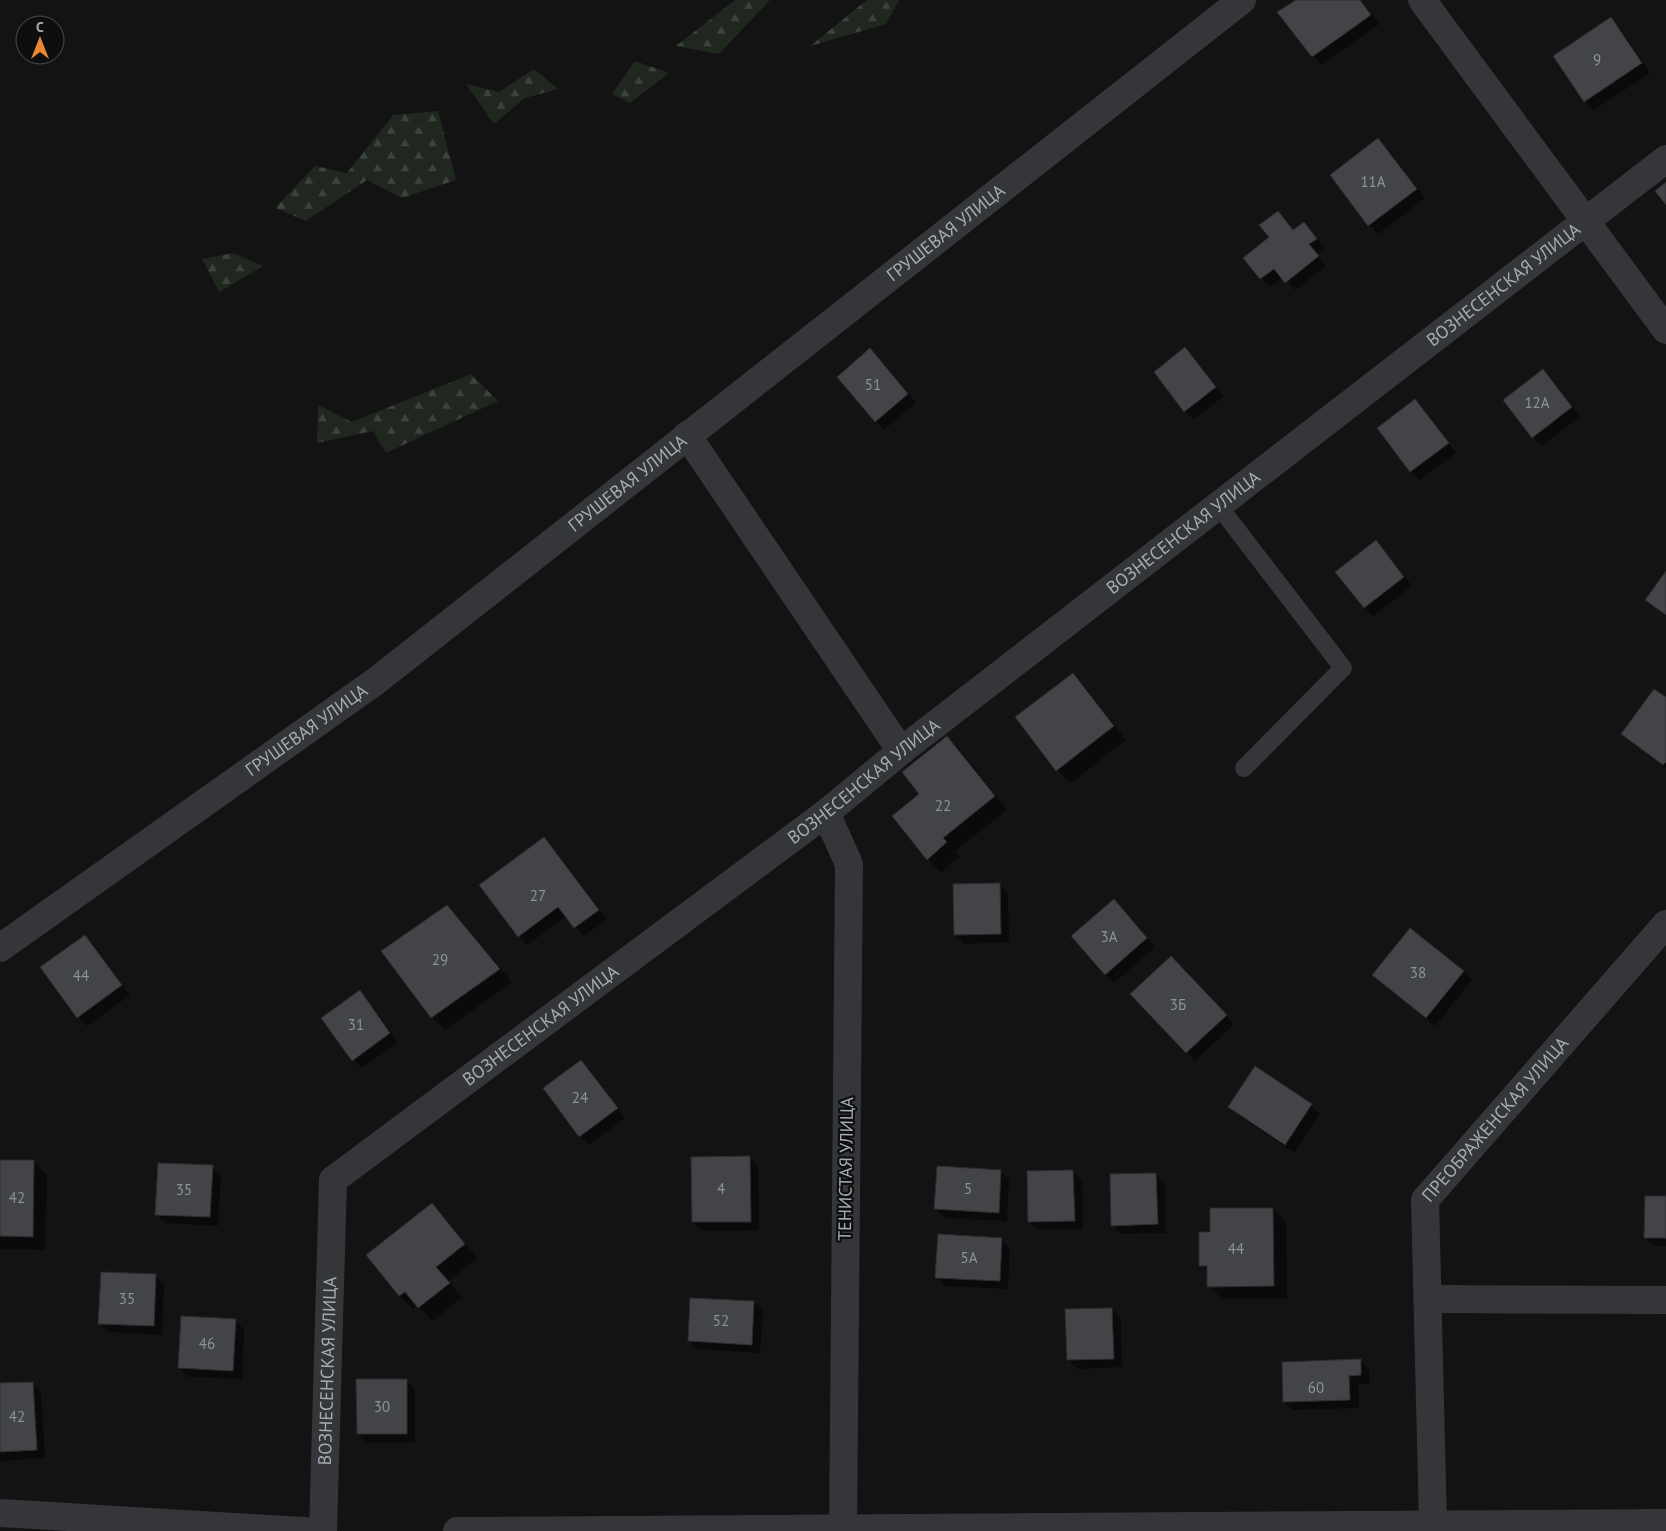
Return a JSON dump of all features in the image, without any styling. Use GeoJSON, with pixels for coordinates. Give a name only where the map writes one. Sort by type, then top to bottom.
{"type":"FeatureCollection","features":[{"type":"Feature","properties":{"kind":"street","name":"ГРУШЕВАЯ УЛИЦА"},"geometry":{"type":"LineString","coordinates":[[0,948],[376,681],[1242,0]]}},
{"type":"Feature","properties":{"kind":"street"},"geometry":{"type":"LineString","coordinates":[[1422,0],[1666,330]]}},
{"type":"Feature","properties":{"kind":"street","name":"ВОЗНЕСЕНСКАЯ УЛИЦА"},"geometry":{"type":"LineString","coordinates":[[323,1531],[333,1180],[826,813],[901,751],[1666,159]]}},
{"type":"Feature","properties":{"kind":"street"},"geometry":{"type":"LineString","coordinates":[[687,435],[901,751]]}},
{"type":"Feature","properties":{"kind":"street","name":"ТЕНИСТАЯ УЛИЦА"},"geometry":{"type":"LineString","coordinates":[[826,813],[849,864],[843,1529]]}},
{"type":"Feature","properties":{"kind":"street","name":"ПРЕОБРАЖЕНСКАЯ УЛИЦА"},"geometry":{"type":"LineString","coordinates":[[1436,1527],[1425,1200],[1666,924]]}},
{"type":"Feature","properties":{"kind":"street"},"geometry":{"type":"LineString","coordinates":[[1428,1298],[1666,1300]]}},
{"type":"Feature","properties":{"kind":"street"},"geometry":{"type":"LineString","coordinates":[[0,1513],[304,1531]]}},
{"type":"Feature","properties":{"kind":"street"},"geometry":{"type":"LineString","coordinates":[[456,1531],[1436,1527],[1666,1523]]}},
{"type":"Feature","properties":{"kind":"lane"},"geometry":{"type":"LineString","coordinates":[[1218,505],[1343,668],[1244,768]]}},
{"type":"Feature","properties":{"kind":"green space"},"geometry":{"type":"Polygon","coordinates":[[[735,0],[770,0],[719,54],[676,46],[735,0]]]}},
{"type":"Feature","properties":{"kind":"green space"},"geometry":{"type":"Polygon","coordinates":[[[867,0],[899,0],[886,24],[810,46],[867,0]]]}},
{"type":"Feature","properties":{"kind":"green space"},"geometry":{"type":"Polygon","coordinates":[[[635,61],[669,73],[630,103],[612,94],[635,61]]]}},
{"type":"Feature","properties":{"kind":"green space"},"geometry":{"type":"Polygon","coordinates":[[[534,69],[558,89],[525,98],[494,124],[466,84],[499,92],[534,69]]]}},
{"type":"Feature","properties":{"kind":"green space"},"geometry":{"type":"Polygon","coordinates":[[[438,111],[456,180],[402,198],[367,180],[306,221],[275,208],[315,166],[347,173],[393,115],[438,111]]]}},
{"type":"Feature","properties":{"kind":"green space"},"geometry":{"type":"Polygon","coordinates":[[[233,253],[263,266],[219,292],[202,259],[233,253]]]}},
{"type":"Feature","properties":{"kind":"green space"},"geometry":{"type":"Polygon","coordinates":[[[471,374],[498,401],[386,453],[373,431],[317,443],[318,405],[352,422],[471,374]]]}},
{"type":"Feature","properties":{"kind":"building"},"geometry":{"type":"Polygon","coordinates":[[[1296,0],[1360,0],[1371,15],[1312,57],[1277,12],[1296,0]]]}},
{"type":"Feature","properties":{"kind":"building"},"geometry":{"type":"Polygon","coordinates":[[[1611,17],[1642,63],[1584,102],[1553,56],[1611,17]]]}},
{"type":"Feature","properties":{"kind":"building"},"geometry":{"type":"Polygon","coordinates":[[[1378,138],[1417,189],[1368,226],[1330,175],[1378,138]]]}},
{"type":"Feature","properties":{"kind":"building"},"geometry":{"type":"Polygon","coordinates":[[[1666,182],[1666,205],[1655,191],[1666,182]]]}},
{"type":"Feature","properties":{"kind":"building"},"geometry":{"type":"Polygon","coordinates":[[[1278,211],[1293,230],[1304,222],[1317,239],[1309,244],[1319,256],[1285,283],[1274,269],[1260,279],[1243,258],[1269,237],[1259,225],[1278,211]]]}},
{"type":"Feature","properties":{"kind":"building"},"geometry":{"type":"Polygon","coordinates":[[[1185,347],[1216,387],[1184,412],[1154,372],[1185,347]]]}},
{"type":"Feature","properties":{"kind":"building"},"geometry":{"type":"Polygon","coordinates":[[[870,348],[908,394],[875,422],[837,377],[870,348]]]}},
{"type":"Feature","properties":{"kind":"building"},"geometry":{"type":"Polygon","coordinates":[[[1543,369],[1572,407],[1532,438],[1503,400],[1543,369]]]}},
{"type":"Feature","properties":{"kind":"building"},"geometry":{"type":"Polygon","coordinates":[[[1415,399],[1449,443],[1410,472],[1377,428],[1415,399]]]}},
{"type":"Feature","properties":{"kind":"building"},"geometry":{"type":"Polygon","coordinates":[[[1376,540],[1404,577],[1364,608],[1335,572],[1376,540]]]}},
{"type":"Feature","properties":{"kind":"building"},"geometry":{"type":"Polygon","coordinates":[[[1666,571],[1666,615],[1645,600],[1666,571]]]}},
{"type":"Feature","properties":{"kind":"building"},"geometry":{"type":"Polygon","coordinates":[[[1073,673],[1114,726],[1056,771],[1015,717],[1073,673]]]}},
{"type":"Feature","properties":{"kind":"building"},"geometry":{"type":"Polygon","coordinates":[[[1654,689],[1666,697],[1666,762],[1663,765],[1621,734],[1654,689]]]}},
{"type":"Feature","properties":{"kind":"building"},"geometry":{"type":"Polygon","coordinates":[[[947,736],[995,796],[943,838],[947,842],[927,860],[892,816],[919,794],[902,772],[947,736]]]}},
{"type":"Feature","properties":{"kind":"building"},"geometry":{"type":"Polygon","coordinates":[[[544,837],[599,910],[574,928],[558,907],[518,937],[479,885],[544,837]]]}},
{"type":"Feature","properties":{"kind":"building"},"geometry":{"type":"Polygon","coordinates":[[[1000,883],[1001,934],[954,935],[953,884],[1000,883]]]}},
{"type":"Feature","properties":{"kind":"building"},"geometry":{"type":"Polygon","coordinates":[[[1114,899],[1147,938],[1105,975],[1071,936],[1114,899]]]}},
{"type":"Feature","properties":{"kind":"building"},"geometry":{"type":"Polygon","coordinates":[[[447,905],[500,969],[431,1018],[381,951],[447,905]]]}},
{"type":"Feature","properties":{"kind":"building"},"geometry":{"type":"Polygon","coordinates":[[[1410,928],[1464,971],[1426,1018],[1372,975],[1410,928]]]}},
{"type":"Feature","properties":{"kind":"building"},"geometry":{"type":"Polygon","coordinates":[[[85,935],[122,985],[77,1018],[40,967],[85,935]]]}},
{"type":"Feature","properties":{"kind":"building"},"geometry":{"type":"Polygon","coordinates":[[[1171,956],[1227,1015],[1186,1053],[1130,994],[1171,956]]]}},
{"type":"Feature","properties":{"kind":"building"},"geometry":{"type":"Polygon","coordinates":[[[360,990],[390,1033],[352,1061],[321,1018],[360,990]]]}},
{"type":"Feature","properties":{"kind":"building"},"geometry":{"type":"Polygon","coordinates":[[[581,1060],[618,1108],[579,1137],[543,1088],[581,1060]]]}},
{"type":"Feature","properties":{"kind":"building"},"geometry":{"type":"Polygon","coordinates":[[[1255,1066],[1312,1104],[1285,1145],[1228,1107],[1255,1066]]]}},
{"type":"Feature","properties":{"kind":"building"},"geometry":{"type":"Polygon","coordinates":[[[750,1156],[751,1222],[692,1222],[691,1157],[750,1156]]]}},
{"type":"Feature","properties":{"kind":"building"},"geometry":{"type":"Polygon","coordinates":[[[0,1160],[34,1160],[33,1237],[0,1236],[0,1160]]]}},
{"type":"Feature","properties":{"kind":"building"},"geometry":{"type":"Polygon","coordinates":[[[158,1163],[213,1165],[210,1217],[155,1215],[158,1163]]]}},
{"type":"Feature","properties":{"kind":"building"},"geometry":{"type":"Polygon","coordinates":[[[937,1166],[1001,1170],[999,1213],[934,1209],[937,1166]]]}},
{"type":"Feature","properties":{"kind":"building"},"geometry":{"type":"Polygon","coordinates":[[[1073,1170],[1075,1221],[1028,1222],[1027,1171],[1073,1170]]]}},
{"type":"Feature","properties":{"kind":"building"},"geometry":{"type":"Polygon","coordinates":[[[1156,1173],[1158,1224],[1111,1226],[1110,1174],[1156,1173]]]}},
{"type":"Feature","properties":{"kind":"building"},"geometry":{"type":"Polygon","coordinates":[[[1645,1196],[1666,1196],[1666,1238],[1644,1238],[1645,1196]]]}},
{"type":"Feature","properties":{"kind":"building"},"geometry":{"type":"Polygon","coordinates":[[[432,1203],[465,1244],[436,1267],[450,1283],[418,1308],[405,1292],[399,1296],[366,1255],[432,1203]]]}},
{"type":"Feature","properties":{"kind":"building"},"geometry":{"type":"Polygon","coordinates":[[[1210,1208],[1273,1208],[1274,1286],[1207,1287],[1207,1266],[1199,1266],[1199,1232],[1210,1232],[1210,1208]]]}},
{"type":"Feature","properties":{"kind":"building"},"geometry":{"type":"Polygon","coordinates":[[[938,1234],[1002,1238],[1000,1281],[935,1278],[938,1234]]]}},
{"type":"Feature","properties":{"kind":"building"},"geometry":{"type":"Polygon","coordinates":[[[101,1272],[156,1274],[154,1326],[98,1324],[101,1272]]]}},
{"type":"Feature","properties":{"kind":"building"},"geometry":{"type":"Polygon","coordinates":[[[690,1298],[754,1301],[752,1345],[688,1341],[690,1298]]]}},
{"type":"Feature","properties":{"kind":"building"},"geometry":{"type":"Polygon","coordinates":[[[1112,1308],[1114,1359],[1067,1360],[1065,1309],[1112,1308]]]}},
{"type":"Feature","properties":{"kind":"building"},"geometry":{"type":"Polygon","coordinates":[[[181,1316],[236,1319],[233,1371],[178,1368],[181,1316]]]}},
{"type":"Feature","properties":{"kind":"building"},"geometry":{"type":"Polygon","coordinates":[[[1361,1359],[1361,1375],[1349,1376],[1350,1400],[1283,1402],[1282,1362],[1361,1359]]]}},
{"type":"Feature","properties":{"kind":"building"},"geometry":{"type":"Polygon","coordinates":[[[356,1379],[407,1379],[407,1434],[357,1434],[356,1379]]]}},
{"type":"Feature","properties":{"kind":"building"},"geometry":{"type":"Polygon","coordinates":[[[33,1382],[37,1450],[0,1452],[0,1383],[33,1382]]]}}]}
